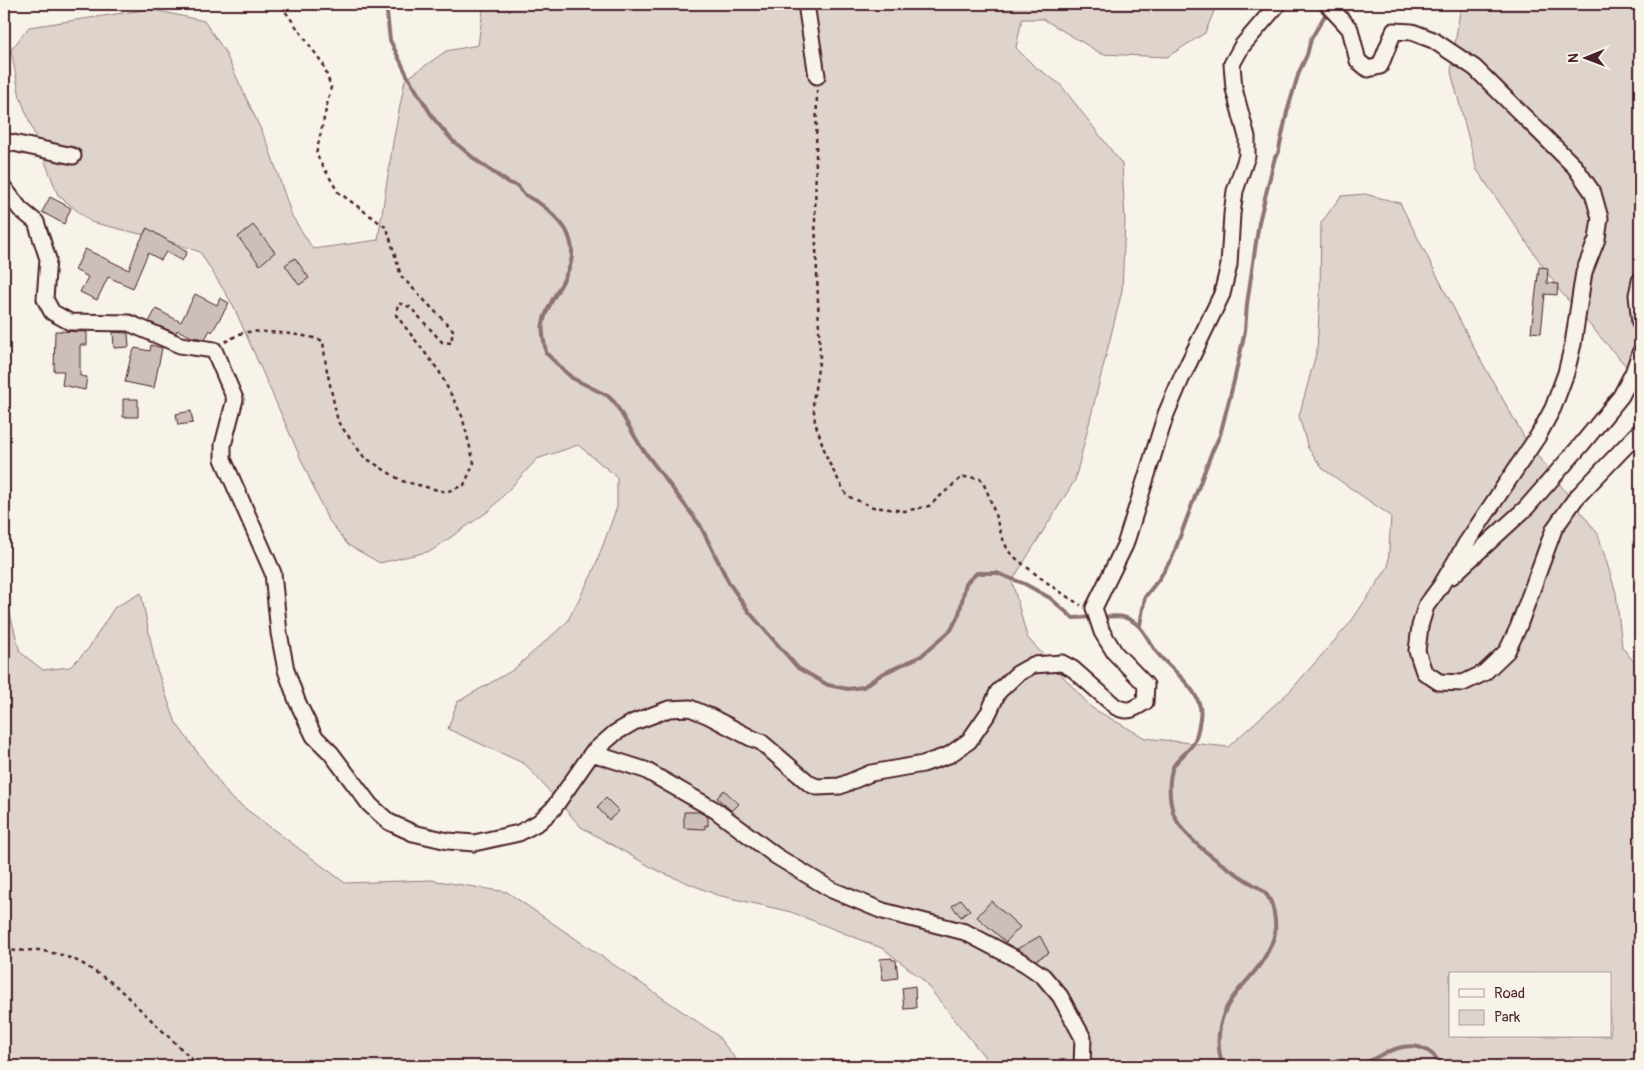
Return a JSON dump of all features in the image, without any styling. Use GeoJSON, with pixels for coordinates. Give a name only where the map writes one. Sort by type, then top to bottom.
{"type":"FeatureCollection","features":[{"type":"Feature","properties":{"kind":"street"},"geometry":{"type":"LineString","coordinates":[[806,4],[817,76]]}},
{"type":"Feature","properties":{"kind":"street"},"geometry":{"type":"LineString","coordinates":[[4,188],[20,209],[36,222],[48,259],[45,299],[52,312],[70,322],[129,323],[180,345],[214,350],[235,399],[223,444],[224,459],[273,573],[279,633],[286,670],[296,701],[314,736],[331,753],[370,805],[389,822],[413,833],[448,841],[474,844],[519,833],[539,822],[553,810],[592,752],[634,722],[668,709],[690,708],[761,742],[810,784],[817,787],[840,786],[871,773],[923,764],[949,755],[969,741],[989,712],[998,692],[1017,674],[1033,665],[1062,663],[1073,669],[1116,707],[1124,711],[1135,708],[1145,702],[1146,685],[1115,654],[1102,632],[1094,608],[1125,544],[1166,414],[1181,378],[1222,294],[1229,265],[1235,191],[1247,156],[1248,137],[1234,89],[1232,64],[1242,46],[1278,4]]}},
{"type":"Feature","properties":{"kind":"street"},"geometry":{"type":"LineString","coordinates":[[1327,4],[1350,29],[1358,60],[1368,69],[1380,66],[1394,31],[1412,32],[1433,40],[1475,68],[1575,167],[1593,193],[1600,218],[1597,239],[1584,272],[1573,344],[1566,373],[1553,408],[1538,436],[1426,606],[1420,626],[1417,651],[1424,672],[1439,682],[1463,683],[1484,673],[1507,652],[1518,628],[1554,529],[1576,498],[1640,432]]}},
{"type":"Feature","properties":{"kind":"street"},"geometry":{"type":"LineString","coordinates":[[4,141],[73,156]]}},
{"type":"Feature","properties":{"kind":"street"},"geometry":{"type":"LineString","coordinates":[[1640,281],[1636,295],[1640,322]]}},
{"type":"Feature","properties":{"kind":"street"},"geometry":{"type":"LineString","coordinates":[[1440,587],[1526,508],[1582,444],[1620,396],[1633,373],[1640,353]]}},
{"type":"Feature","properties":{"kind":"street"},"geometry":{"type":"LineString","coordinates":[[592,752],[644,770],[715,810],[776,856],[832,890],[883,911],[965,932],[1024,963],[1043,976],[1060,996],[1079,1029],[1083,1038],[1082,1066]]}},
{"type":"Feature","properties":{"kind":"path"},"geometry":{"type":"LineString","coordinates":[[214,350],[232,338],[247,332],[296,334],[323,341],[326,366],[338,422],[364,457],[402,481],[446,492],[464,485],[474,463],[462,416],[439,371],[396,315],[398,303],[410,307],[442,342],[451,344],[453,330],[401,276],[387,228],[338,192],[316,154],[331,87],[322,64],[280,4]]}},
{"type":"Feature","properties":{"kind":"path"},"geometry":{"type":"LineString","coordinates":[[817,76],[815,219],[820,356],[813,401],[815,422],[828,461],[847,496],[872,507],[905,511],[929,506],[962,477],[980,478],[987,489],[999,529],[1009,552],[1066,597],[1079,605],[1094,608]]}},
{"type":"Feature","properties":{"kind":"path"},"geometry":{"type":"LineString","coordinates":[[4,951],[39,950],[62,955],[80,962],[114,984],[199,1066]]}},
{"type":"Feature","properties":{"kind":"green space"},"geometry":{"type":"Polygon","coordinates":[[[484,4],[889,4],[904,9],[932,4],[1217,4],[1205,33],[1167,57],[1102,54],[1043,19],[1022,19],[1016,48],[1034,66],[1060,84],[1122,164],[1125,220],[1122,291],[1075,480],[1012,581],[1027,637],[1092,708],[1145,738],[1228,747],[1290,691],[1350,623],[1388,567],[1391,516],[1323,469],[1308,448],[1299,416],[1317,350],[1321,223],[1341,196],[1365,194],[1400,203],[1474,348],[1527,442],[1598,534],[1616,593],[1622,647],[1634,662],[1640,660],[1640,1066],[992,1066],[922,979],[884,949],[791,912],[717,895],[658,871],[581,827],[525,764],[448,729],[457,702],[513,670],[567,622],[593,572],[617,507],[617,477],[578,445],[537,459],[490,510],[431,551],[380,563],[348,545],[327,518],[233,305],[200,252],[165,240],[91,222],[58,195],[20,97],[11,50],[29,27],[150,9],[204,21],[224,50],[268,145],[292,216],[313,249],[378,240],[393,142],[405,80],[446,51],[478,45],[484,4]]]}},
{"type":"Feature","properties":{"kind":"green space"},"geometry":{"type":"Polygon","coordinates":[[[1461,4],[1640,4],[1640,382],[1560,291],[1477,170],[1451,72],[1461,4]]]}},
{"type":"Feature","properties":{"kind":"green space"},"geometry":{"type":"Polygon","coordinates":[[[4,591],[20,652],[43,670],[70,667],[88,649],[114,608],[141,593],[156,667],[176,723],[230,797],[345,883],[431,880],[507,892],[717,1035],[741,1066],[4,1066],[4,591]]]}},
{"type":"Feature","properties":{"kind":"building"},"geometry":{"type":"Polygon","coordinates":[[[50,197],[71,208],[64,224],[42,212],[50,197]]]}},
{"type":"Feature","properties":{"kind":"building"},"geometry":{"type":"Polygon","coordinates":[[[253,225],[275,252],[260,265],[238,237],[253,225]]]}},
{"type":"Feature","properties":{"kind":"building"},"geometry":{"type":"Polygon","coordinates":[[[147,228],[187,252],[182,261],[166,252],[161,260],[148,253],[133,288],[108,277],[97,300],[80,292],[88,277],[75,270],[85,249],[129,270],[137,247],[147,228]]]}},
{"type":"Feature","properties":{"kind":"building"},"geometry":{"type":"Polygon","coordinates":[[[295,258],[309,278],[299,285],[285,265],[295,258]]]}},
{"type":"Feature","properties":{"kind":"building"},"geometry":{"type":"Polygon","coordinates":[[[1539,267],[1548,268],[1547,283],[1558,284],[1557,295],[1545,294],[1541,333],[1531,332],[1539,267]]]}},
{"type":"Feature","properties":{"kind":"building"},"geometry":{"type":"Polygon","coordinates":[[[195,294],[217,305],[220,298],[229,303],[212,332],[210,330],[205,339],[192,337],[177,330],[176,333],[149,322],[156,309],[181,322],[195,294]]]}},
{"type":"Feature","properties":{"kind":"building"},"geometry":{"type":"Polygon","coordinates":[[[55,331],[87,332],[87,345],[80,345],[80,376],[87,377],[85,390],[62,385],[64,371],[54,371],[55,331]]]}},
{"type":"Feature","properties":{"kind":"building"},"geometry":{"type":"Polygon","coordinates":[[[113,332],[128,333],[129,347],[114,348],[113,332]]]}},
{"type":"Feature","properties":{"kind":"building"},"geometry":{"type":"Polygon","coordinates":[[[151,345],[162,348],[154,388],[125,382],[131,356],[135,348],[150,351],[151,345]]]}},
{"type":"Feature","properties":{"kind":"building"},"geometry":{"type":"Polygon","coordinates":[[[123,399],[138,399],[138,417],[123,417],[123,399]]]}},
{"type":"Feature","properties":{"kind":"building"},"geometry":{"type":"Polygon","coordinates":[[[191,411],[193,423],[178,425],[176,414],[191,411]]]}},
{"type":"Feature","properties":{"kind":"building"},"geometry":{"type":"Polygon","coordinates":[[[724,790],[739,804],[732,811],[717,798],[724,790]]]}},
{"type":"Feature","properties":{"kind":"building"},"geometry":{"type":"Polygon","coordinates":[[[606,798],[619,811],[609,820],[597,807],[606,798]]]}},
{"type":"Feature","properties":{"kind":"building"},"geometry":{"type":"Polygon","coordinates":[[[684,812],[699,812],[708,817],[708,826],[705,825],[705,829],[684,828],[684,812]]]}},
{"type":"Feature","properties":{"kind":"building"},"geometry":{"type":"Polygon","coordinates":[[[961,899],[970,910],[961,917],[952,906],[961,899]]]}},
{"type":"Feature","properties":{"kind":"building"},"geometry":{"type":"Polygon","coordinates":[[[991,901],[1020,927],[1006,942],[977,917],[991,901]]]}},
{"type":"Feature","properties":{"kind":"building"},"geometry":{"type":"Polygon","coordinates":[[[1040,936],[1049,953],[1036,960],[1017,949],[1040,936]]]}},
{"type":"Feature","properties":{"kind":"building"},"geometry":{"type":"Polygon","coordinates":[[[892,958],[892,960],[896,960],[898,978],[883,980],[880,959],[892,958]]]}},
{"type":"Feature","properties":{"kind":"building"},"geometry":{"type":"Polygon","coordinates":[[[915,986],[916,1008],[904,1009],[902,988],[915,986]]]}},
{"type":"Feature","properties":{"kind":"waterway"},"geometry":{"type":"LineString","coordinates":[[386,4],[390,40],[408,77],[434,119],[452,140],[477,161],[509,183],[518,186],[525,195],[548,210],[566,230],[571,243],[572,256],[570,267],[547,311],[543,323],[546,353],[572,378],[608,396],[615,403],[641,447],[700,525],[729,583],[749,612],[798,668],[828,685],[848,689],[863,687],[882,674],[921,656],[951,630],[959,614],[966,583],[977,573],[997,573],[1025,584],[1050,598],[1073,618],[1094,617]]}},
{"type":"Feature","properties":{"kind":"waterway"},"geometry":{"type":"LineString","coordinates":[[1140,625],[1145,597],[1172,558],[1220,435],[1245,331],[1259,222],[1275,157],[1278,154],[1287,112],[1299,72],[1307,55],[1311,39],[1328,10]]}},
{"type":"Feature","properties":{"kind":"waterway"},"geometry":{"type":"LineString","coordinates":[[1101,617],[1121,616],[1130,619],[1140,627],[1158,654],[1194,692],[1200,707],[1200,721],[1193,744],[1175,764],[1171,772],[1170,790],[1173,812],[1185,832],[1204,850],[1226,867],[1261,889],[1268,897],[1275,917],[1274,935],[1267,953],[1253,974],[1231,1000],[1222,1018],[1219,1047],[1223,1066]]}},
{"type":"Feature","properties":{"kind":"waterway"},"geometry":{"type":"LineString","coordinates":[[1360,1066],[1392,1050],[1414,1046],[1424,1049],[1433,1055],[1442,1066]]}}]}
